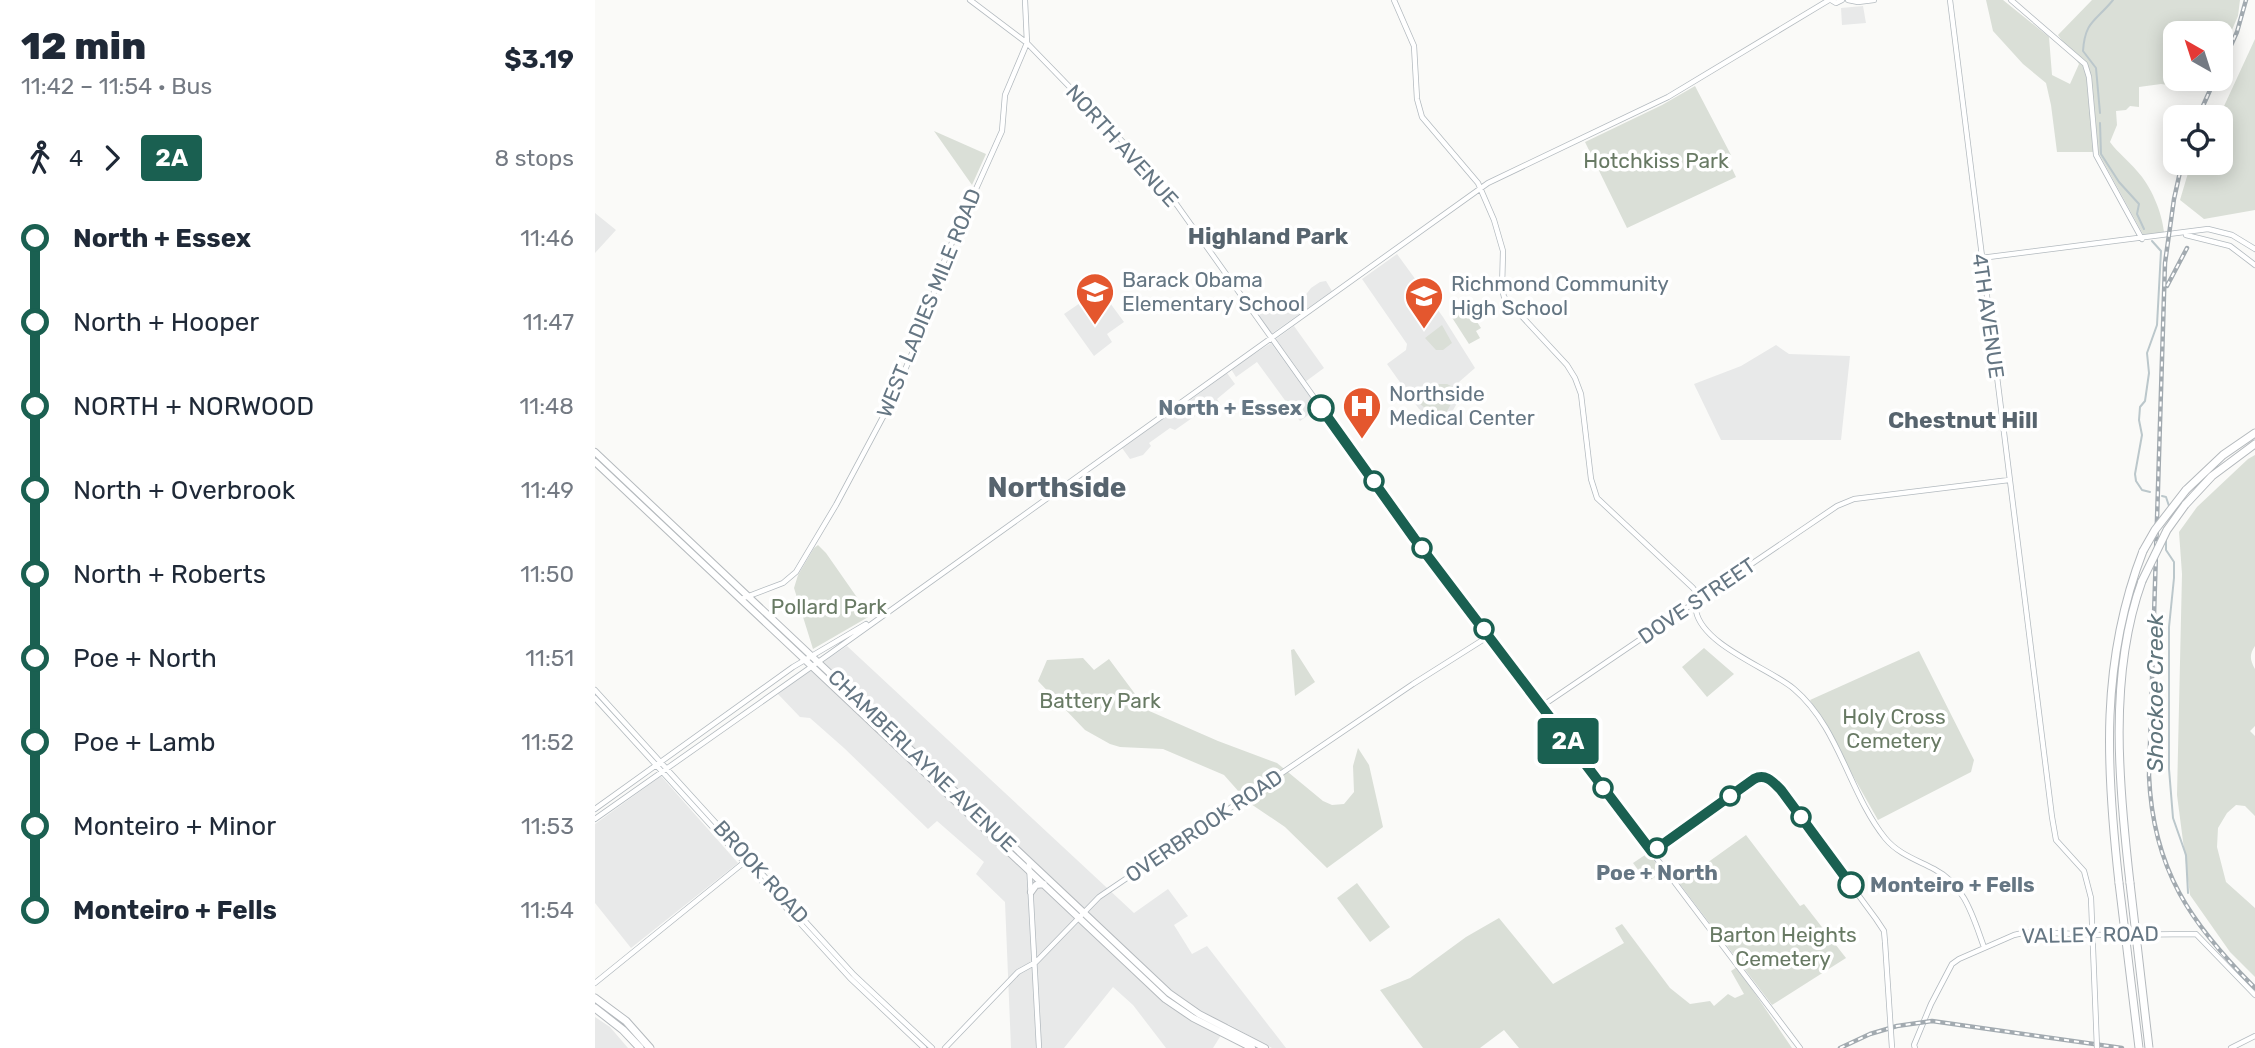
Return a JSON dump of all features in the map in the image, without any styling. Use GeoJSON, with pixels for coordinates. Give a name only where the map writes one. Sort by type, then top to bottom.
{"type":"FeatureCollection","features":[{"type":"Feature","properties":{"kind":"highway"},"geometry":{"type":"LineString","coordinates":[[2139,1048],[2119,883],[2110,766],[2112,677],[2125,603],[2143,551],[2155,530],[2186,490],[2223,455],[2255,433]]}},
{"type":"Feature","properties":{"kind":"highway"},"geometry":{"type":"LineString","coordinates":[[2149,1048],[2120,782],[2125,660],[2133,611],[2142,582],[2168,530],[2185,505],[2219,469],[2255,444]]}},
{"type":"Feature","properties":{"kind":"highway"},"geometry":{"type":"LineString","coordinates":[[595,998],[625,1021],[650,1048]]}},
{"type":"Feature","properties":{"kind":"highway"},"geometry":{"type":"LineString","coordinates":[[595,1008],[623,1030],[640,1048]]}},
{"type":"Feature","properties":{"kind":"main road","name":"CHAMBERLAYNE AVENUE"},"geometry":{"type":"LineString","coordinates":[[595,452],[750,597],[808,657]]}},
{"type":"Feature","properties":{"kind":"main road","name":"CHAMBERLAYNE AVENUE"},"geometry":{"type":"LineString","coordinates":[[595,462],[741,599],[815,663],[1168,1002],[1252,1048]]}},
{"type":"Feature","properties":{"kind":"main road","name":"CHAMBERLAYNE AVENUE"},"geometry":{"type":"LineString","coordinates":[[1029,867],[1044,884],[1183,1004],[1265,1048]]}},
{"type":"Feature","properties":{"kind":"main road"},"geometry":{"type":"LineString","coordinates":[[1031,892],[1035,885],[1044,884]]}},
{"type":"Feature","properties":{"kind":"street","name":"NORTH AVENUE"},"geometry":{"type":"LineString","coordinates":[[970,0],[1027,43],[1157,177],[1414,538],[1800,1048]]}},
{"type":"Feature","properties":{"kind":"street"},"geometry":{"type":"LineString","coordinates":[[1025,0],[1027,43]]}},
{"type":"Feature","properties":{"kind":"street"},"geometry":{"type":"LineString","coordinates":[[1394,0],[1414,47],[1417,99],[1422,117],[1476,181],[1502,245],[1502,289],[1505,299],[1567,365],[1577,382],[1591,480],[1596,496],[1691,585],[1699,595],[1698,615],[1710,632],[1742,659],[1784,681],[1804,700],[1828,733],[1883,836],[1901,852],[1936,869],[1953,882],[1966,899],[1984,947]]}},
{"type":"Feature","properties":{"kind":"street"},"geometry":{"type":"LineString","coordinates":[[595,818],[1480,189],[1668,97],[1830,0],[1835,3],[1842,0]]}},
{"type":"Feature","properties":{"kind":"street"},"geometry":{"type":"LineString","coordinates":[[1848,0],[1874,0]]}},
{"type":"Feature","properties":{"kind":"street","name":"4TH AVENUE"},"geometry":{"type":"LineString","coordinates":[[1949,0],[2056,840],[2084,871],[2091,898],[2097,1048]]}},
{"type":"Feature","properties":{"kind":"street"},"geometry":{"type":"LineString","coordinates":[[2011,0],[2085,64],[2090,87],[2096,155],[2141,239]]}},
{"type":"Feature","properties":{"kind":"street","name":"WEST LADIES MILE ROAD"},"geometry":{"type":"LineString","coordinates":[[741,599],[788,580],[800,565],[836,505],[906,369],[947,253],[1002,131],[1005,95],[1027,43]]}},
{"type":"Feature","properties":{"kind":"street"},"geometry":{"type":"LineString","coordinates":[[1981,258],[2215,229],[2238,237],[2255,249]]}},
{"type":"Feature","properties":{"kind":"street"},"geometry":{"type":"LineString","coordinates":[[2178,234],[2223,243],[2240,252],[2255,265]]}},
{"type":"Feature","properties":{"kind":"street","name":"DOVE STREET"},"geometry":{"type":"LineString","coordinates":[[1542,706],[1836,506],[1854,499],[2009,481]]}},
{"type":"Feature","properties":{"kind":"street"},"geometry":{"type":"LineString","coordinates":[[595,809],[808,657],[876,619]]}},
{"type":"Feature","properties":{"kind":"street","name":"OVERBROOK ROAD"},"geometry":{"type":"LineString","coordinates":[[945,1048],[1018,972],[1035,962],[1080,915],[1109,890],[1489,636]]}},
{"type":"Feature","properties":{"kind":"street","name":"BROOK ROAD"},"geometry":{"type":"LineString","coordinates":[[595,690],[664,770],[858,979],[932,1048]]}},
{"type":"Feature","properties":{"kind":"street","name":"BROOK ROAD"},"geometry":{"type":"LineString","coordinates":[[595,698],[659,763]]}},
{"type":"Feature","properties":{"kind":"street"},"geometry":{"type":"LineString","coordinates":[[1652,852],[1754,779],[1764,777],[1772,780],[1884,931],[1892,1048]]}},
{"type":"Feature","properties":{"kind":"street"},"geometry":{"type":"LineString","coordinates":[[595,983],[747,861]]}},
{"type":"Feature","properties":{"kind":"street","name":"BROOK ROAD"},"geometry":{"type":"LineString","coordinates":[[747,861],[854,983],[924,1048]]}},
{"type":"Feature","properties":{"kind":"street"},"geometry":{"type":"LineString","coordinates":[[1029,867],[1039,1048]]}},
{"type":"Feature","properties":{"kind":"street","name":"VALLEY ROAD"},"geometry":{"type":"LineString","coordinates":[[1915,1046],[1931,1004],[1952,964],[2020,932],[2103,935],[2191,933],[2203,938],[2255,995]]}},
{"type":"Feature","properties":{"kind":"street"},"geometry":{"type":"LineString","coordinates":[[2231,1048],[2255,1036]]}},
{"type":"Feature","properties":{"kind":"shaded area"},"geometry":{"type":"Polygon","coordinates":[[[1863,6],[1866,23],[1842,25],[1841,8],[1863,6]]]}},
{"type":"Feature","properties":{"kind":"shaded area"},"geometry":{"type":"Polygon","coordinates":[[[595,213],[616,230],[595,253],[595,213]]]}},
{"type":"Feature","properties":{"kind":"shaded area","name":"Richmond Community High School"},"geometry":{"type":"Polygon","coordinates":[[[1397,254],[1443,317],[1475,368],[1459,382],[1463,393],[1449,417],[1439,423],[1419,409],[1387,364],[1406,350],[1407,344],[1362,279],[1397,254]]]}},
{"type":"Feature","properties":{"kind":"shaded area"},"geometry":{"type":"Polygon","coordinates":[[[1326,281],[1332,291],[1271,334],[1259,315],[1276,302],[1284,312],[1311,288],[1326,281]]]}},
{"type":"Feature","properties":{"kind":"shaded area","name":"Barack Obama Elementary School"},"geometry":{"type":"Polygon","coordinates":[[[1102,292],[1124,322],[1107,334],[1112,342],[1094,356],[1064,314],[1083,301],[1086,304],[1102,292]]]}},
{"type":"Feature","properties":{"kind":"shaded area"},"geometry":{"type":"Polygon","coordinates":[[[1294,326],[1324,368],[1305,382],[1276,339],[1294,326]]]}},
{"type":"Feature","properties":{"kind":"shaded area"},"geometry":{"type":"Polygon","coordinates":[[[1271,343],[1318,408],[1300,421],[1257,362],[1236,377],[1231,369],[1271,343]]]}},
{"type":"Feature","properties":{"kind":"shaded area"},"geometry":{"type":"Polygon","coordinates":[[[1776,345],[1789,354],[1850,356],[1841,440],[1721,440],[1694,384],[1741,366],[1776,345]]]}},
{"type":"Feature","properties":{"kind":"shaded area"},"geometry":{"type":"Polygon","coordinates":[[[1227,373],[1235,384],[1217,399],[1221,405],[1214,410],[1208,402],[1196,411],[1189,401],[1227,373]]]}},
{"type":"Feature","properties":{"kind":"shaded area"},"geometry":{"type":"Polygon","coordinates":[[[1185,403],[1195,416],[1175,430],[1170,428],[1149,443],[1151,446],[1143,455],[1130,459],[1122,448],[1185,403]]]}},
{"type":"Feature","properties":{"kind":"shaded area"},"geometry":{"type":"Polygon","coordinates":[[[847,646],[1134,913],[1168,889],[1188,916],[1174,925],[1192,954],[1207,946],[1286,1048],[1272,1048],[1228,1024],[1213,1048],[1166,1048],[1133,1005],[1113,987],[1064,1048],[1011,1048],[1005,902],[976,874],[984,862],[937,821],[928,829],[844,748],[810,718],[800,717],[777,693],[847,646]]]}},
{"type":"Feature","properties":{"kind":"shaded area"},"geometry":{"type":"Polygon","coordinates":[[[661,776],[738,863],[631,948],[595,903],[595,824],[661,776]]]}},
{"type":"Feature","properties":{"kind":"shaded area"},"geometry":{"type":"Polygon","coordinates":[[[595,1017],[610,1027],[628,1048],[595,1048],[595,1017]]]}},
{"type":"Feature","properties":{"kind":"green space"},"geometry":{"type":"Polygon","coordinates":[[[1986,0],[2003,0],[2049,37],[2052,75],[2070,84],[2079,64],[2058,35],[2092,0],[2240,0],[2233,27],[2233,21],[2163,21],[2163,84],[2139,87],[2139,107],[2130,106],[2126,110],[2116,111],[2117,125],[2110,142],[2147,184],[2158,208],[2164,232],[2144,236],[2098,152],[2057,152],[2046,83],[2023,64],[1993,31],[1986,0]]]}},
{"type":"Feature","properties":{"kind":"green space"},"geometry":{"type":"Polygon","coordinates":[[[2255,39],[2255,210],[2204,219],[2180,200],[2187,175],[2233,175],[2233,105],[2225,105],[2255,39]]]}},
{"type":"Feature","properties":{"kind":"green space","name":"Hotchkiss Park"},"geometry":{"type":"Polygon","coordinates":[[[1695,86],[1731,155],[1727,158],[1736,177],[1627,228],[1585,142],[1695,86]]]}},
{"type":"Feature","properties":{"kind":"green space"},"geometry":{"type":"Polygon","coordinates":[[[934,131],[986,154],[972,185],[934,131]]]}},
{"type":"Feature","properties":{"kind":"green space"},"geometry":{"type":"Polygon","coordinates":[[[1467,307],[1481,328],[1476,331],[1480,338],[1469,344],[1451,316],[1467,307]]]}},
{"type":"Feature","properties":{"kind":"green space"},"geometry":{"type":"Polygon","coordinates":[[[1442,325],[1452,343],[1443,350],[1436,350],[1425,338],[1442,325]]]}},
{"type":"Feature","properties":{"kind":"green space"},"geometry":{"type":"Polygon","coordinates":[[[1434,384],[1447,384],[1459,390],[1442,420],[1413,398],[1423,388],[1434,384]]]}},
{"type":"Feature","properties":{"kind":"green space"},"geometry":{"type":"Polygon","coordinates":[[[2255,455],[2255,646],[2251,658],[2255,669],[2255,726],[2250,731],[2255,736],[2255,816],[2245,806],[2236,805],[2227,813],[2218,828],[2217,847],[2226,882],[2255,908],[2255,977],[2230,952],[2190,895],[2177,795],[2182,574],[2179,532],[2197,507],[2255,455]]]}},
{"type":"Feature","properties":{"kind":"green space","name":"Pollard Park"},"geometry":{"type":"Polygon","coordinates":[[[818,545],[870,616],[813,649],[794,588],[798,575],[818,545]]]}},
{"type":"Feature","properties":{"kind":"green space"},"geometry":{"type":"Polygon","coordinates":[[[1704,648],[1734,674],[1707,697],[1682,667],[1704,648]]]}},
{"type":"Feature","properties":{"kind":"green space"},"geometry":{"type":"Polygon","coordinates":[[[1294,649],[1315,682],[1295,696],[1291,650],[1294,649]]]}},
{"type":"Feature","properties":{"kind":"green space","name":"Holy Cross Cemetery"},"geometry":{"type":"Polygon","coordinates":[[[1919,651],[1974,760],[1971,772],[1878,820],[1810,700],[1919,651]]]}},
{"type":"Feature","properties":{"kind":"green space","name":"Battery Park"},"geometry":{"type":"Polygon","coordinates":[[[1083,658],[1094,670],[1109,659],[1147,710],[1277,763],[1323,801],[1332,805],[1344,804],[1354,792],[1353,766],[1358,748],[1369,765],[1383,827],[1327,868],[1285,827],[1248,802],[1224,775],[1163,749],[1120,747],[1085,730],[1038,681],[1047,660],[1083,658]]]}},
{"type":"Feature","properties":{"kind":"green space","name":"Barton Heights Cemetery"},"geometry":{"type":"Polygon","coordinates":[[[1746,835],[1800,906],[1804,904],[1846,958],[1772,1005],[1679,883],[1746,835]]]}},
{"type":"Feature","properties":{"kind":"green space"},"geometry":{"type":"Polygon","coordinates":[[[1648,853],[1663,872],[1647,882],[1633,863],[1648,853]]]}},
{"type":"Feature","properties":{"kind":"green space"},"geometry":{"type":"Polygon","coordinates":[[[1357,883],[1390,927],[1370,942],[1337,898],[1357,883]]]}},
{"type":"Feature","properties":{"kind":"green space"},"geometry":{"type":"Polygon","coordinates":[[[1499,918],[1553,984],[1624,943],[1615,928],[1622,924],[1670,988],[1690,1004],[1710,1001],[1714,1006],[1728,994],[1735,998],[1744,994],[1731,971],[1737,967],[1792,1048],[1519,1048],[1504,1030],[1480,1048],[1423,1048],[1380,990],[1410,978],[1466,937],[1499,918]]]}},
{"type":"Feature","properties":{"kind":"waterway","name":"Shockoe Creek"},"geometry":{"type":"LineString","coordinates":[[2100,113],[2096,68],[2083,51],[2084,41],[2092,22],[2113,0]]}},
{"type":"Feature","properties":{"kind":"waterway","name":"Shockoe Creek"},"geometry":{"type":"LineString","coordinates":[[2100,123],[2101,154],[2119,182],[2139,204],[2137,214],[2144,229]]}},
{"type":"Feature","properties":{"kind":"waterway","name":"Shockoe Creek"},"geometry":{"type":"LineString","coordinates":[[2150,492],[2142,490],[2135,474],[2142,435],[2140,407],[2145,401],[2149,373],[2147,353],[2157,325],[2161,251],[2152,241]]}},
{"type":"Feature","properties":{"kind":"waterway","name":"Shockoe Creek"},"geometry":{"type":"LineString","coordinates":[[2162,496],[2166,497],[2169,506]]}},
{"type":"Feature","properties":{"kind":"waterway","name":"Shockoe Creek"},"geometry":{"type":"LineString","coordinates":[[2166,539],[2166,550],[2174,562],[2169,627],[2169,769],[2173,818],[2186,855],[2188,893]]}},
{"type":"Feature","properties":{"kind":"railway"},"geometry":{"type":"LineString","coordinates":[[2233,41],[2246,0]]}},
{"type":"Feature","properties":{"kind":"railway"},"geometry":{"type":"LineString","coordinates":[[2203,105],[2210,91]]}},
{"type":"Feature","properties":{"kind":"railway"},"geometry":{"type":"LineString","coordinates":[[2179,175],[2165,263],[2149,776],[2152,809],[2158,840],[2179,893],[2212,941],[2255,988]]}},
{"type":"Feature","properties":{"kind":"railway"},"geometry":{"type":"LineString","coordinates":[[2167,286],[2187,248]]}},
{"type":"Feature","properties":{"kind":"railway"},"geometry":{"type":"LineString","coordinates":[[1840,1048],[1870,1034],[1897,1026],[1932,1021],[2122,1048]]}},
{"type":"Feature","properties":{"kind":"bus line","name":"2A"},"geometry":{"type":"LineString","coordinates":[[1321,408],[1414,538],[1652,852],[1754,779],[1764,777],[1772,780],[1781,790],[1851,885]]}},
{"type":"Feature","properties":{"kind":"place","name":"Barack Obama Elementary School"},"geometry":{"type":"Point","coordinates":[1095,326]}},
{"type":"Feature","properties":{"kind":"place","name":"Richmond Community High School"},"geometry":{"type":"Point","coordinates":[1424,330]}},
{"type":"Feature","properties":{"kind":"place","name":"North + Essex"},"geometry":{"type":"Point","coordinates":[1321,408]}},
{"type":"Feature","properties":{"kind":"place","name":"Northside Medical Center"},"geometry":{"type":"Point","coordinates":[1362,440]}},
{"type":"Feature","properties":{"kind":"place","name":"Poe + North"},"geometry":{"type":"Point","coordinates":[1657,848]}},
{"type":"Feature","properties":{"kind":"place","name":"Monteiro + Fells"},"geometry":{"type":"Point","coordinates":[1851,885]}},
{"type":"Feature","properties":{"kind":"district","name":"Highland Park"},"geometry":{"type":"Point","coordinates":[1268,236]}},
{"type":"Feature","properties":{"kind":"district","name":"Chestnut Hill"},"geometry":{"type":"Point","coordinates":[1963,420]}},
{"type":"Feature","properties":{"kind":"district","name":"Northside"},"geometry":{"type":"Point","coordinates":[1057,487]}}]}
